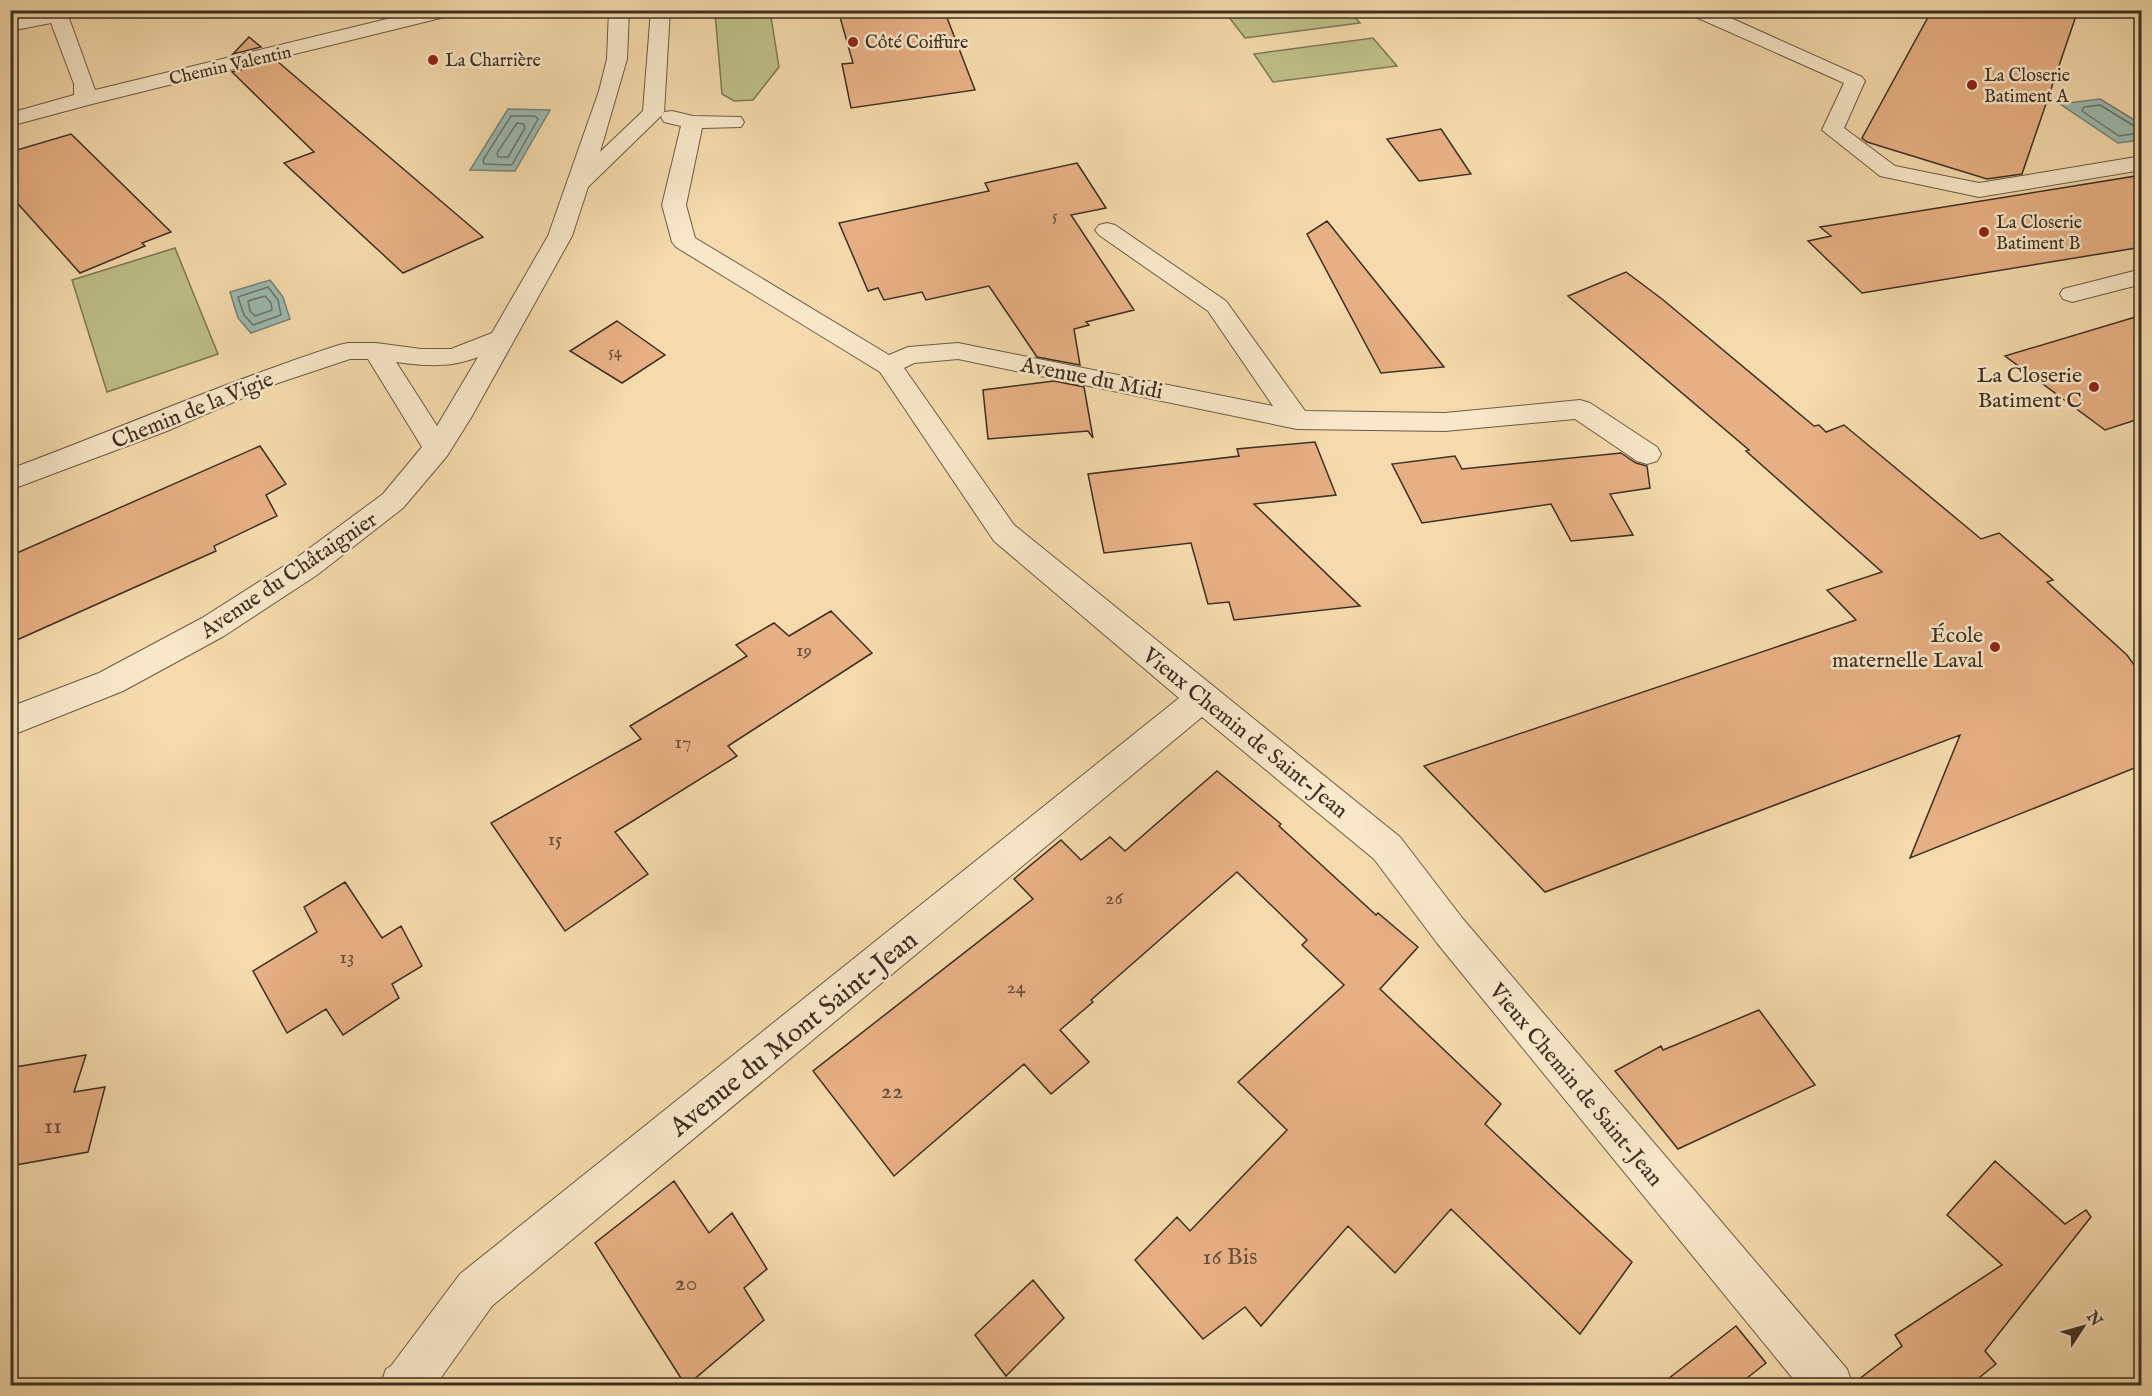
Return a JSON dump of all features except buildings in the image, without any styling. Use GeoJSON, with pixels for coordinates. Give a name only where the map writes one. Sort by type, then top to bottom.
{"type":"FeatureCollection","features":[{"type":"Feature","properties":{"kind":"street","name":"Chemin Valentin"},"geometry":{"type":"LineString","coordinates":[[10,120],[85,99],[450,10]]}},
{"type":"Feature","properties":{"kind":"street"},"geometry":{"type":"LineString","coordinates":[[619,10],[617,59],[627,75],[616,116],[653,113],[693,122],[733,122]]}},
{"type":"Feature","properties":{"kind":"street"},"geometry":{"type":"LineString","coordinates":[[576,185],[653,113],[661,10]]}},
{"type":"Feature","properties":{"kind":"street"},"geometry":{"type":"LineString","coordinates":[[1696,10],[1855,81],[1833,130],[1888,171],[1979,190],[2142,163]]}},
{"type":"Feature","properties":{"kind":"street"},"geometry":{"type":"LineString","coordinates":[[10,25],[57,13],[84,84],[85,99]]}},
{"type":"Feature","properties":{"kind":"street","name":"Avenue du Châtaignier"},"geometry":{"type":"LineString","coordinates":[[10,722],[111,682],[213,627],[306,567],[393,501],[437,449],[560,236],[604,107],[617,59]]}},
{"type":"Feature","properties":{"kind":"street","name":"Vieux Chemin de Saint-Jean"},"geometry":{"type":"LineString","coordinates":[[693,122],[674,205],[684,242],[889,366],[1004,533],[1202,698],[1388,848],[1450,931],[1830,1386]]}},
{"type":"Feature","properties":{"kind":"street"},"geometry":{"type":"LineString","coordinates":[[1107,230],[1217,306],[1297,420]]}},
{"type":"Feature","properties":{"kind":"street"},"geometry":{"type":"LineString","coordinates":[[2072,294],[2142,276]]}},
{"type":"Feature","properties":{"kind":"street","name":"Chemin de la Vigie"},"geometry":{"type":"LineString","coordinates":[[10,480],[157,424],[269,377],[348,351],[376,351],[421,357],[454,357],[503,338]]}},
{"type":"Feature","properties":{"kind":"street"},"geometry":{"type":"LineString","coordinates":[[376,351],[437,449]]}},
{"type":"Feature","properties":{"kind":"street","name":"Avenue du Midi"},"geometry":{"type":"LineString","coordinates":[[889,366],[908,355],[958,351],[1297,420],[1445,422],[1580,409],[1647,454]]}},
{"type":"Feature","properties":{"kind":"street","name":"Avenue du Mont Saint-Jean"},"geometry":{"type":"LineString","coordinates":[[407,1385],[476,1290],[1202,698]]}},
{"type":"Feature","properties":{"kind":"green space"},"geometry":{"type":"Polygon","coordinates":[[[1237,10],[1349,11],[1360,23],[1245,38],[1225,12],[1237,10]]]}},
{"type":"Feature","properties":{"kind":"green space"},"geometry":{"type":"Polygon","coordinates":[[[770,11],[779,67],[753,100],[734,101],[722,94],[715,13],[770,11]]]}},
{"type":"Feature","properties":{"kind":"green space"},"geometry":{"type":"Polygon","coordinates":[[[1373,38],[1397,66],[1273,82],[1254,54],[1373,38]]]}},
{"type":"Feature","properties":{"kind":"green space"},"geometry":{"type":"Polygon","coordinates":[[[175,248],[218,354],[107,392],[72,280],[175,248]]]}},
{"type":"Feature","properties":{"kind":"water"},"geometry":{"type":"Polygon","coordinates":[[[2100,99],[2141,124],[2141,140],[2118,143],[2060,104],[2100,99]]]}},
{"type":"Feature","properties":{"kind":"water"},"geometry":{"type":"Polygon","coordinates":[[[508,109],[550,110],[515,171],[470,170],[508,109]]]}},
{"type":"Feature","properties":{"kind":"water"},"geometry":{"type":"Polygon","coordinates":[[[270,280],[283,297],[290,319],[251,333],[238,318],[230,292],[270,280]]]}},
{"type":"Feature","properties":{"kind":"place","name":"Côté Coiffure"},"geometry":{"type":"Point","coordinates":[853,42]}},
{"type":"Feature","properties":{"kind":"place","name":"La Charrière"},"geometry":{"type":"Point","coordinates":[433,60]}},
{"type":"Feature","properties":{"kind":"place","name":"La Closerie Batiment A"},"geometry":{"type":"Point","coordinates":[1972,85]}},
{"type":"Feature","properties":{"kind":"place","name":"La Closerie Batiment B"},"geometry":{"type":"Point","coordinates":[1984,232]}},
{"type":"Feature","properties":{"kind":"place","name":"La Closerie Batiment C"},"geometry":{"type":"Point","coordinates":[2094,387]}},
{"type":"Feature","properties":{"kind":"place","name":"École maternelle Laval"},"geometry":{"type":"Point","coordinates":[1995,647]}}]}
